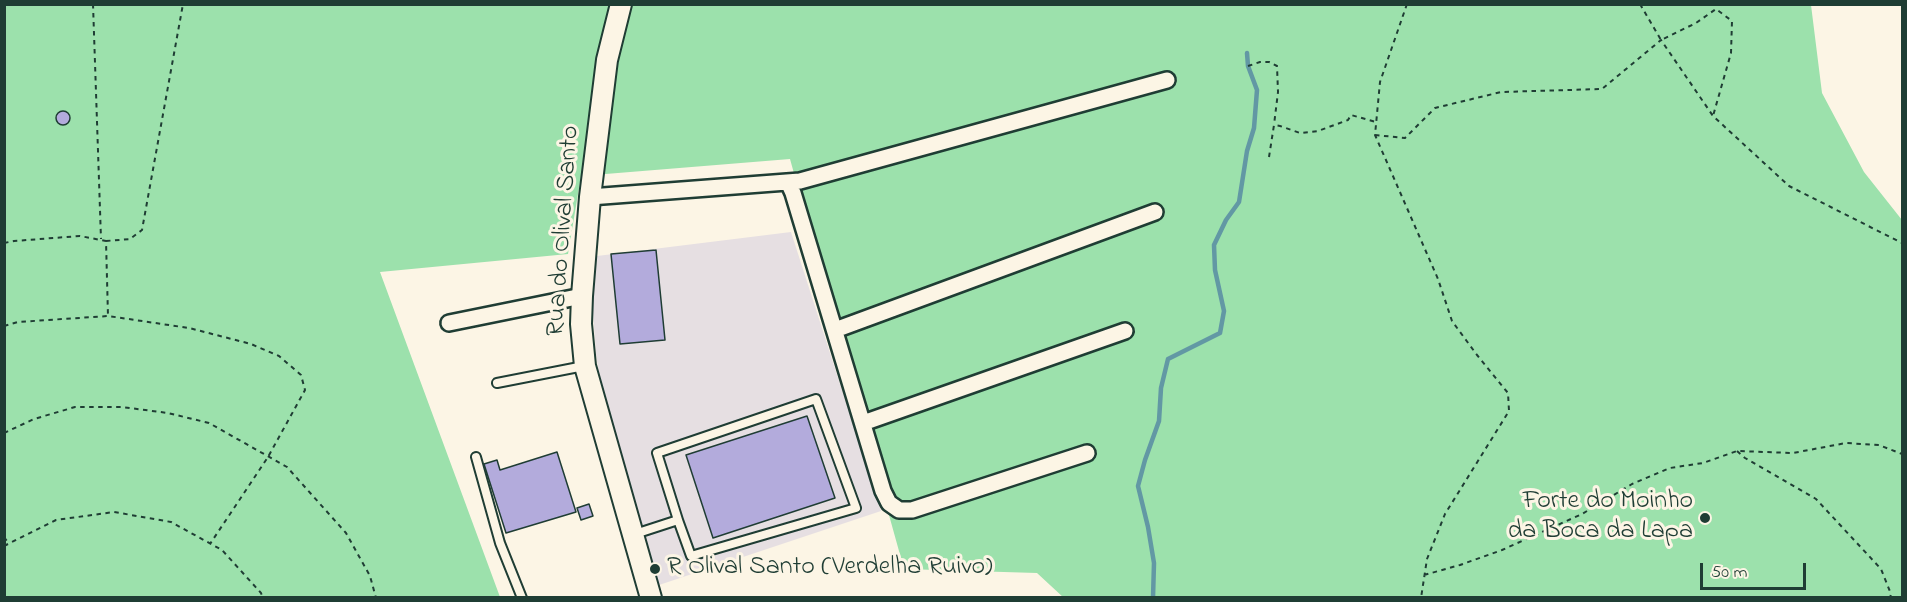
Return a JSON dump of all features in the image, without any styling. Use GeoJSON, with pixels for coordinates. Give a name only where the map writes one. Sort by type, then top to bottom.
{"type":"FeatureCollection","features":[{"type":"Feature","properties":{"kind":"street","name":"Rua do Olival Santo"},"geometry":{"type":"LineString","coordinates":[[621,4],[607,60],[590,196],[581,324],[585,366],[651,597]]}},
{"type":"Feature","properties":{"kind":"street"},"geometry":{"type":"LineString","coordinates":[[590,196],[800,182],[1167,80]]}},
{"type":"Feature","properties":{"kind":"street"},"geometry":{"type":"LineString","coordinates":[[788,182],[794,193],[889,504],[899,510],[912,510],[1087,453]]}},
{"type":"Feature","properties":{"kind":"street"},"geometry":{"type":"LineString","coordinates":[[835,330],[1155,212]]}},
{"type":"Feature","properties":{"kind":"street"},"geometry":{"type":"LineString","coordinates":[[449,322],[582,296]]}},
{"type":"Feature","properties":{"kind":"street"},"geometry":{"type":"LineString","coordinates":[[863,423],[1125,331]]}},
{"type":"Feature","properties":{"kind":"lane"},"geometry":{"type":"LineString","coordinates":[[497,383],[585,366]]}},
{"type":"Feature","properties":{"kind":"lane"},"geometry":{"type":"LineString","coordinates":[[816,399],[856,508],[691,556],[678,520],[657,453],[816,399]]}},
{"type":"Feature","properties":{"kind":"lane"},"geometry":{"type":"LineString","coordinates":[[477,457],[500,543],[522,597]]}},
{"type":"Feature","properties":{"kind":"lane"},"geometry":{"type":"LineString","coordinates":[[634,535],[678,520]]}},
{"type":"Feature","properties":{"kind":"path"},"geometry":{"type":"LineString","coordinates":[[93,4],[101,239]]}},
{"type":"Feature","properties":{"kind":"path"},"geometry":{"type":"LineString","coordinates":[[4,243],[80,236],[106,241],[130,239],[142,230],[183,4]]}},
{"type":"Feature","properties":{"kind":"path"},"geometry":{"type":"LineString","coordinates":[[1407,4],[1380,82],[1375,135],[1438,279],[1452,321],[1508,393],[1509,411],[1445,514],[1427,559],[1421,597]]}},
{"type":"Feature","properties":{"kind":"path"},"geometry":{"type":"LineString","coordinates":[[1640,4],[1661,40],[1713,116],[1789,186],[1902,243]]}},
{"type":"Feature","properties":{"kind":"path"},"geometry":{"type":"LineString","coordinates":[[1375,135],[1405,138],[1435,108],[1501,92],[1602,89],[1661,40],[1696,23],[1716,9],[1732,21],[1731,53],[1713,116]]}},
{"type":"Feature","properties":{"kind":"path"},"geometry":{"type":"LineString","coordinates":[[1248,66],[1260,62],[1269,62],[1277,66],[1278,92],[1269,157]]}},
{"type":"Feature","properties":{"kind":"path"},"geometry":{"type":"LineString","coordinates":[[1274,125],[1300,133],[1318,131],[1348,120],[1352,115],[1376,122]]}},
{"type":"Feature","properties":{"kind":"path"},"geometry":{"type":"LineString","coordinates":[[106,241],[108,316]]}},
{"type":"Feature","properties":{"kind":"path"},"geometry":{"type":"LineString","coordinates":[[4,326],[18,322],[108,316],[189,328],[251,345],[279,356],[301,375],[304,390],[268,457],[210,544]]}},
{"type":"Feature","properties":{"kind":"path"},"geometry":{"type":"LineString","coordinates":[[4,433],[34,418],[75,407],[122,407],[168,413],[209,423],[286,467],[346,534],[370,576],[376,597]]}},
{"type":"Feature","properties":{"kind":"path"},"geometry":{"type":"LineString","coordinates":[[1424,575],[1502,550],[1582,514],[1632,484],[1670,468],[1703,463],[1737,451],[1793,453],[1846,443],[1879,445],[1902,454]]}},
{"type":"Feature","properties":{"kind":"path"},"geometry":{"type":"LineString","coordinates":[[1737,451],[1816,499],[1881,569],[1891,594],[1890,597]]}},
{"type":"Feature","properties":{"kind":"path"},"geometry":{"type":"LineString","coordinates":[[4,546],[56,520],[114,512],[171,522],[222,550],[263,597]]}},
{"type":"Feature","properties":{"kind":"path"},"geometry":{"type":"LineString","coordinates":[[4,537],[9,544]]}},
{"type":"Feature","properties":{"kind":"shaded area"},"geometry":{"type":"Polygon","coordinates":[[[791,232],[881,511],[659,585],[602,395],[592,299],[597,256],[791,232]]]}},
{"type":"Feature","properties":{"kind":"green space"},"geometry":{"type":"Polygon","coordinates":[[[4,5],[1811,5],[1822,93],[1864,172],[1902,220],[1902,597],[1064,598],[1037,573],[904,569],[790,159],[581,176],[568,254],[380,272],[500,597],[5,597],[4,5]]]}},
{"type":"Feature","properties":{"kind":"building"},"geometry":{"type":"Polygon","coordinates":[[[63,111],[68,113],[70,118],[68,123],[63,125],[58,123],[56,118],[58,113],[63,111]]]}},
{"type":"Feature","properties":{"kind":"building"},"geometry":{"type":"Polygon","coordinates":[[[656,250],[665,340],[620,344],[611,254],[656,250]]]}},
{"type":"Feature","properties":{"kind":"building"},"geometry":{"type":"Polygon","coordinates":[[[807,416],[835,498],[713,538],[686,455],[807,416]]]}},
{"type":"Feature","properties":{"kind":"building"},"geometry":{"type":"Polygon","coordinates":[[[557,452],[576,512],[506,533],[484,464],[497,460],[500,470],[557,452]]]}},
{"type":"Feature","properties":{"kind":"building"},"geometry":{"type":"Polygon","coordinates":[[[589,504],[593,516],[581,520],[577,508],[589,504]]]}},
{"type":"Feature","properties":{"kind":"waterway"},"geometry":{"type":"LineString","coordinates":[[1153,598],[1154,563],[1138,486],[1159,421],[1161,388],[1168,359],[1220,333],[1224,311],[1215,270],[1214,245],[1226,220],[1239,202],[1247,151],[1254,128],[1257,90],[1248,66],[1247,53]]}},
{"type":"Feature","properties":{"kind":"place","name":"Forte do Moinho da Boca da Lapa"},"geometry":{"type":"Point","coordinates":[1705,518]}},
{"type":"Feature","properties":{"kind":"place","name":"R Olival Santo (Verdelha Ruivo)"},"geometry":{"type":"Point","coordinates":[655,569]}}]}
